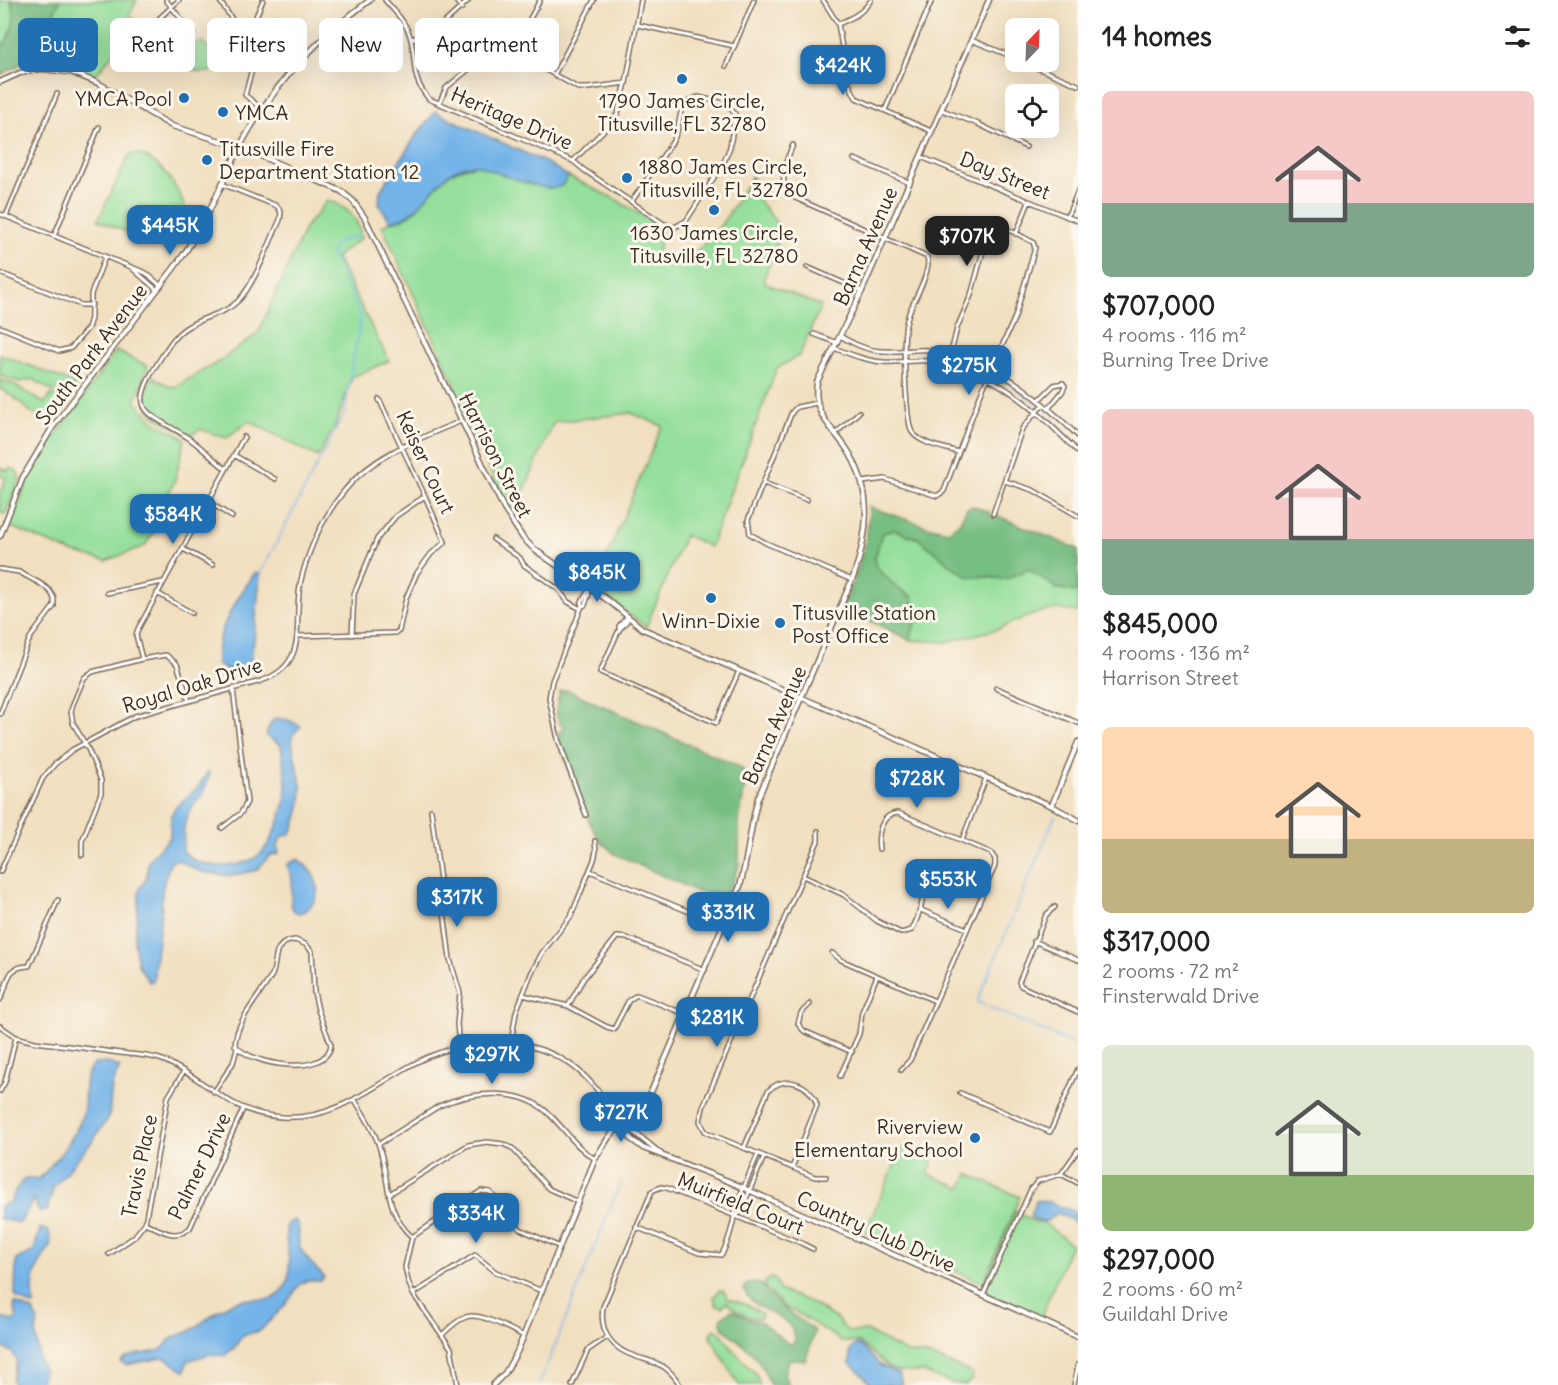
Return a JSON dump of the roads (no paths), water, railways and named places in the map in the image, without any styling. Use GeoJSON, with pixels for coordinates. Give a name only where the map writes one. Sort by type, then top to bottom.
{"type":"FeatureCollection","features":[{"type":"Feature","properties":{"kind":"street"},"geometry":{"type":"LineString","coordinates":[[166,0],[180,18]]}},
{"type":"Feature","properties":{"kind":"street"},"geometry":{"type":"LineString","coordinates":[[161,18],[179,0]]}},
{"type":"Feature","properties":{"kind":"street"},"geometry":{"type":"LineString","coordinates":[[219,0],[231,18]]}},
{"type":"Feature","properties":{"kind":"street"},"geometry":{"type":"LineString","coordinates":[[255,18],[263,0]]}},
{"type":"Feature","properties":{"kind":"street","name":"South Park Avenue"},"geometry":{"type":"LineString","coordinates":[[0,536],[23,477],[52,428],[193,242],[240,147],[263,110],[292,68],[309,49],[370,0]]}},
{"type":"Feature","properties":{"kind":"street","name":"Heritage Drive"},"geometry":{"type":"LineString","coordinates":[[385,0],[405,25],[411,39],[419,87],[429,99],[573,161],[664,224],[675,227],[686,221],[724,162],[735,123],[735,114],[727,104],[698,97],[682,107],[673,141],[632,201]]}},
{"type":"Feature","properties":{"kind":"street"},"geometry":{"type":"LineString","coordinates":[[455,0],[462,8]]}},
{"type":"Feature","properties":{"kind":"street"},"geometry":{"type":"LineString","coordinates":[[411,39],[433,33],[469,0]]}},
{"type":"Feature","properties":{"kind":"street"},"geometry":{"type":"LineString","coordinates":[[530,18],[540,0]]}},
{"type":"Feature","properties":{"kind":"street"},"geometry":{"type":"LineString","coordinates":[[554,75],[594,0]]}},
{"type":"Feature","properties":{"kind":"street"},"geometry":{"type":"LineString","coordinates":[[573,161],[618,113],[638,25],[641,0]]}},
{"type":"Feature","properties":{"kind":"street"},"geometry":{"type":"LineString","coordinates":[[726,66],[754,0]]}},
{"type":"Feature","properties":{"kind":"street"},"geometry":{"type":"LineString","coordinates":[[823,0],[838,24],[848,82],[856,98],[933,131]]}},
{"type":"Feature","properties":{"kind":"street"},"geometry":{"type":"LineString","coordinates":[[838,24],[866,9],[871,0]]}},
{"type":"Feature","properties":{"kind":"street"},"geometry":{"type":"LineString","coordinates":[[885,110],[932,0]]}},
{"type":"Feature","properties":{"kind":"street","name":"Barna Avenue"},"geometry":{"type":"LineString","coordinates":[[494,1385],[511,1363],[524,1336],[596,1159],[609,1137],[624,1125],[648,1099],[740,886],[748,858],[753,816],[758,798],[852,580],[865,540],[867,513],[862,482],[851,456],[836,433],[820,415],[817,403],[817,382],[862,291],[988,0]]}},
{"type":"Feature","properties":{"kind":"street"},"geometry":{"type":"LineString","coordinates":[[638,25],[734,46]]}},
{"type":"Feature","properties":{"kind":"street"},"geometry":{"type":"LineString","coordinates":[[971,40],[1005,54]]}},
{"type":"Feature","properties":{"kind":"street","name":"Harrison Street"},"geometry":{"type":"LineString","coordinates":[[0,82],[20,73],[41,69],[71,72],[98,83],[172,126],[217,138],[340,191],[359,208],[504,509],[523,538],[535,550],[589,590],[609,601],[643,629],[1052,806],[1078,820]]}},
{"type":"Feature","properties":{"kind":"street"},"geometry":{"type":"LineString","coordinates":[[251,72],[245,95],[263,110]]}},
{"type":"Feature","properties":{"kind":"street"},"geometry":{"type":"LineString","coordinates":[[439,104],[446,88],[465,72]]}},
{"type":"Feature","properties":{"kind":"street"},"geometry":{"type":"LineString","coordinates":[[549,72],[578,88],[626,83]]}},
{"type":"Feature","properties":{"kind":"street"},"geometry":{"type":"LineString","coordinates":[[1047,72],[1078,85]]}},
{"type":"Feature","properties":{"kind":"street"},"geometry":{"type":"LineString","coordinates":[[6,216],[57,94]]}},
{"type":"Feature","properties":{"kind":"street"},"geometry":{"type":"LineString","coordinates":[[942,110],[1026,147]]}},
{"type":"Feature","properties":{"kind":"street"},"geometry":{"type":"LineString","coordinates":[[54,237],[99,127]]}},
{"type":"Feature","properties":{"kind":"street"},"geometry":{"type":"LineString","coordinates":[[793,145],[782,175],[783,183],[790,194],[807,204],[922,253],[928,260],[927,269],[909,313],[905,331],[904,361],[909,418],[912,432],[922,440],[958,452]]}},
{"type":"Feature","properties":{"kind":"street","name":"Day Street"},"geometry":{"type":"LineString","coordinates":[[921,157],[1078,222]]}},
{"type":"Feature","properties":{"kind":"street"},"geometry":{"type":"LineString","coordinates":[[854,159],[910,183]]}},
{"type":"Feature","properties":{"kind":"street"},"geometry":{"type":"LineString","coordinates":[[222,184],[274,205],[280,210],[281,218],[247,289],[239,300],[230,308],[188,326],[170,343],[148,377],[141,400],[147,412],[158,421],[191,439],[226,469]]}},
{"type":"Feature","properties":{"kind":"street"},"geometry":{"type":"LineString","coordinates":[[1067,217],[1078,191]]}},
{"type":"Feature","properties":{"kind":"street"},"geometry":{"type":"LineString","coordinates":[[1016,234],[1030,201]]}},
{"type":"Feature","properties":{"kind":"street"},"geometry":{"type":"LineString","coordinates":[[0,214],[146,273],[159,288]]}},
{"type":"Feature","properties":{"kind":"street"},"geometry":{"type":"LineString","coordinates":[[862,482],[885,479],[937,496],[944,491],[988,378],[1019,307],[1035,248],[1033,242],[1002,228],[995,227],[989,230],[984,241],[971,295],[957,328],[951,353]]}},
{"type":"Feature","properties":{"kind":"street"},"geometry":{"type":"LineString","coordinates":[[0,327],[59,351],[70,348],[88,328],[91,318],[92,287],[105,256]]}},
{"type":"Feature","properties":{"kind":"street"},"geometry":{"type":"LineString","coordinates":[[807,267],[862,291]]}},
{"type":"Feature","properties":{"kind":"street"},"geometry":{"type":"LineString","coordinates":[[0,273],[81,305],[92,305]]}},
{"type":"Feature","properties":{"kind":"street"},"geometry":{"type":"LineString","coordinates":[[814,334],[863,359],[949,364],[970,369],[1010,391],[1078,452]]}},
{"type":"Feature","properties":{"kind":"street"},"geometry":{"type":"LineString","coordinates":[[840,336],[865,348],[883,351],[928,350],[951,353],[974,360],[1017,382],[1078,436]]}},
{"type":"Feature","properties":{"kind":"street"},"geometry":{"type":"LineString","coordinates":[[1039,400],[1054,385],[1064,383],[1062,392],[1048,409]]}},
{"type":"Feature","properties":{"kind":"street","name":"Keiser Court"},"geometry":{"type":"LineString","coordinates":[[352,635],[399,631],[406,598],[417,573],[431,554],[443,545],[445,539],[379,399]]}},
{"type":"Feature","properties":{"kind":"street"},"geometry":{"type":"LineString","coordinates":[[817,403],[797,407],[792,412],[748,520],[750,534],[852,580]]}},
{"type":"Feature","properties":{"kind":"street"},"geometry":{"type":"LineString","coordinates":[[993,514],[1022,429],[1043,404]]}},
{"type":"Feature","properties":{"kind":"street"},"geometry":{"type":"LineString","coordinates":[[836,433],[859,412]]}},
{"type":"Feature","properties":{"kind":"street","name":"Royal Oak Drive"},"geometry":{"type":"LineString","coordinates":[[0,872],[43,778],[55,764],[85,743],[126,720],[278,674],[289,662],[296,648],[299,636],[297,616],[300,582],[308,559],[326,519],[351,483],[364,471],[402,447],[461,421]]}},
{"type":"Feature","properties":{"kind":"street"},"geometry":{"type":"LineString","coordinates":[[142,659],[136,635],[138,629],[244,437]]}},
{"type":"Feature","properties":{"kind":"street"},"geometry":{"type":"LineString","coordinates":[[234,454],[275,479]]}},
{"type":"Feature","properties":{"kind":"street"},"geometry":{"type":"LineString","coordinates":[[1005,481],[1033,490],[1078,516]]}},
{"type":"Feature","properties":{"kind":"street"},"geometry":{"type":"LineString","coordinates":[[764,483],[807,500]]}},
{"type":"Feature","properties":{"kind":"street"},"geometry":{"type":"LineString","coordinates":[[299,636],[352,635],[354,594],[377,539],[396,516],[425,496]]}},
{"type":"Feature","properties":{"kind":"street"},"geometry":{"type":"LineString","coordinates":[[209,502],[232,517]]}},
{"type":"Feature","properties":{"kind":"street"},"geometry":{"type":"LineString","coordinates":[[493,539],[558,589],[568,602],[582,607]]}},
{"type":"Feature","properties":{"kind":"street"},"geometry":{"type":"LineString","coordinates":[[182,549],[213,566]]}},
{"type":"Feature","properties":{"kind":"street"},"geometry":{"type":"LineString","coordinates":[[0,569],[19,573],[41,584],[54,598],[54,606],[30,638],[0,714]]}},
{"type":"Feature","properties":{"kind":"street"},"geometry":{"type":"LineString","coordinates":[[107,592],[163,582]]}},
{"type":"Feature","properties":{"kind":"street"},"geometry":{"type":"LineString","coordinates":[[586,815],[558,739],[549,698],[552,681],[582,607],[581,603],[589,590]]}},
{"type":"Feature","properties":{"kind":"street"},"geometry":{"type":"LineString","coordinates":[[158,593],[192,613]]}},
{"type":"Feature","properties":{"kind":"street"},"geometry":{"type":"LineString","coordinates":[[627,617],[619,626],[600,672],[716,723],[739,671]]}},
{"type":"Feature","properties":{"kind":"street"},"geometry":{"type":"LineString","coordinates":[[82,855],[82,841],[102,786],[100,774],[73,723],[71,711],[84,678],[92,672],[166,655],[175,660],[189,701]]}},
{"type":"Feature","properties":{"kind":"street"},"geometry":{"type":"LineString","coordinates":[[996,688],[1078,723]]}},
{"type":"Feature","properties":{"kind":"street"},"geometry":{"type":"LineString","coordinates":[[222,828],[238,816],[247,802],[233,689]]}},
{"type":"Feature","properties":{"kind":"street"},"geometry":{"type":"LineString","coordinates":[[1052,806],[1078,742]]}},
{"type":"Feature","properties":{"kind":"street"},"geometry":{"type":"LineString","coordinates":[[962,840],[986,778]]}},
{"type":"Feature","properties":{"kind":"street"},"geometry":{"type":"LineString","coordinates":[[431,810],[450,959],[460,993],[457,1024],[459,1046]]}},
{"type":"Feature","properties":{"kind":"street"},"geometry":{"type":"LineString","coordinates":[[879,849],[877,838],[885,818],[891,813],[898,813],[991,853],[995,859],[995,866],[910,1060],[901,1070]]}},
{"type":"Feature","properties":{"kind":"street"},"geometry":{"type":"LineString","coordinates":[[818,831],[818,841],[700,1115],[700,1120],[705,1131],[815,1177],[826,1178]]}},
{"type":"Feature","properties":{"kind":"street"},"geometry":{"type":"LineString","coordinates":[[511,1044],[516,1012],[523,995],[542,953],[571,916],[590,871],[596,851],[595,841]]}},
{"type":"Feature","properties":{"kind":"street"},"geometry":{"type":"LineString","coordinates":[[590,871],[724,926]]}},
{"type":"Feature","properties":{"kind":"street"},"geometry":{"type":"LineString","coordinates":[[803,876],[844,895],[877,921],[901,933],[912,930],[921,910],[925,882]]}},
{"type":"Feature","properties":{"kind":"street"},"geometry":{"type":"LineString","coordinates":[[0,1000],[9,975],[16,969],[29,966],[58,900]]}},
{"type":"Feature","properties":{"kind":"street"},"geometry":{"type":"LineString","coordinates":[[1055,907],[1046,915],[1034,941],[1020,977],[1021,986],[1078,1012]]}},
{"type":"Feature","properties":{"kind":"street"},"geometry":{"type":"LineString","coordinates":[[921,910],[967,929]]}},
{"type":"Feature","properties":{"kind":"street"},"geometry":{"type":"LineString","coordinates":[[568,1006],[584,978],[617,937],[627,938],[705,970]]}},
{"type":"Feature","properties":{"kind":"street"},"geometry":{"type":"LineString","coordinates":[[214,1092],[233,1063],[237,1048],[235,1045],[237,1033],[273,972],[278,949],[290,940],[305,944],[312,951],[314,992],[321,1019],[330,1038],[331,1049],[320,1060],[299,1065],[282,1065],[267,1062],[237,1048]]}},
{"type":"Feature","properties":{"kind":"street"},"geometry":{"type":"LineString","coordinates":[[1034,941],[1078,960]]}},
{"type":"Feature","properties":{"kind":"street"},"geometry":{"type":"LineString","coordinates":[[832,953],[841,960],[935,1001]]}},
{"type":"Feature","properties":{"kind":"street"},"geometry":{"type":"LineString","coordinates":[[840,1076],[859,1034],[862,1012],[877,976]]}},
{"type":"Feature","properties":{"kind":"street"},"geometry":{"type":"LineString","coordinates":[[523,995],[568,1006],[614,1029],[629,1000],[636,995],[685,1014]]}},
{"type":"Feature","properties":{"kind":"street"},"geometry":{"type":"LineString","coordinates":[[810,1004],[801,1013],[798,1024],[804,1031],[852,1052]]}},
{"type":"Feature","properties":{"kind":"street","name":"Country Club Drive"},"geometry":{"type":"LineString","coordinates":[[0,1026],[16,1037],[35,1042],[156,1058],[184,1071],[243,1109],[259,1114],[290,1118],[326,1112],[355,1100],[407,1067],[435,1053],[459,1046],[488,1043],[511,1044],[536,1049],[555,1056],[574,1067],[590,1082],[624,1125],[632,1139],[643,1148],[750,1191],[1078,1337]]}},
{"type":"Feature","properties":{"kind":"street"},"geometry":{"type":"LineString","coordinates":[[0,1091],[16,1037]]}},
{"type":"Feature","properties":{"kind":"street"},"geometry":{"type":"LineString","coordinates":[[960,1093],[1050,1132],[1078,1069]]}},
{"type":"Feature","properties":{"kind":"street","name":"Travis Place"},"geometry":{"type":"LineString","coordinates":[[109,1254],[134,1237],[145,1223],[168,1097],[184,1071]]}},
{"type":"Feature","properties":{"kind":"street"},"geometry":{"type":"LineString","coordinates":[[744,1148],[768,1090],[783,1081],[791,1082],[814,1095],[817,1105],[792,1168]]}},
{"type":"Feature","properties":{"kind":"street"},"geometry":{"type":"LineString","coordinates":[[379,1144],[450,1101],[470,1096],[496,1095],[538,1104],[574,1143],[596,1159]]}},
{"type":"Feature","properties":{"kind":"street"},"geometry":{"type":"LineString","coordinates":[[355,1100],[379,1144],[393,1212],[400,1226],[412,1237]]}},
{"type":"Feature","properties":{"kind":"street","name":"Palmer Drive"},"geometry":{"type":"LineString","coordinates":[[145,1223],[173,1235],[184,1233],[190,1228],[243,1109]]}},
{"type":"Feature","properties":{"kind":"street"},"geometry":{"type":"LineString","coordinates":[[390,1193],[468,1145],[487,1142],[503,1144],[512,1149],[549,1189],[578,1202]]}},
{"type":"Feature","properties":{"kind":"street"},"geometry":{"type":"LineString","coordinates":[[983,1295],[1031,1189],[1038,1181],[1061,1174],[1078,1150]]}},
{"type":"Feature","properties":{"kind":"street"},"geometry":{"type":"LineString","coordinates":[[636,1227],[699,1253],[718,1256],[723,1254],[735,1216],[734,1210],[758,1154]]}},
{"type":"Feature","properties":{"kind":"street"},"geometry":{"type":"LineString","coordinates":[[735,1216],[740,1213],[764,1157]]}},
{"type":"Feature","properties":{"kind":"street"},"geometry":{"type":"LineString","coordinates":[[752,1167],[759,1170]]}},
{"type":"Feature","properties":{"kind":"street"},"geometry":{"type":"LineString","coordinates":[[1061,1174],[1078,1183]]}},
{"type":"Feature","properties":{"kind":"street","name":"Muirfield Court"},"geometry":{"type":"LineString","coordinates":[[607,1337],[603,1325],[603,1307],[652,1191],[662,1187],[813,1250]]}},
{"type":"Feature","properties":{"kind":"street"},"geometry":{"type":"LineString","coordinates":[[458,1385],[451,1348],[412,1294],[405,1267],[412,1237],[481,1191],[486,1191],[490,1192],[520,1229],[560,1247]]}},
{"type":"Feature","properties":{"kind":"street"},"geometry":{"type":"LineString","coordinates":[[412,1294],[475,1255],[496,1272],[542,1291]]}},
{"type":"Feature","properties":{"kind":"street"},"geometry":{"type":"LineString","coordinates":[[442,1334],[460,1320],[473,1316],[487,1319],[524,1336]]}},
{"type":"Feature","properties":{"kind":"street"},"geometry":{"type":"LineString","coordinates":[[572,1385],[588,1350],[607,1337],[624,1352],[663,1366],[680,1385]]}},
{"type":"Feature","properties":{"kind":"street"},"geometry":{"type":"LineString","coordinates":[[1074,1385],[1078,1365]]}},
{"type":"Feature","properties":{"kind":"water"},"geometry":{"type":"Polygon","coordinates":[[[436,111],[547,163],[568,176],[560,187],[548,188],[480,166],[461,168],[440,182],[414,211],[390,221],[379,204],[380,191],[417,134],[436,111]]]}},
{"type":"Feature","properties":{"kind":"water"},"geometry":{"type":"Polygon","coordinates":[[[255,573],[260,574],[250,663],[238,672],[226,670],[217,664],[219,640],[234,604],[255,573]]]}},
{"type":"Feature","properties":{"kind":"water"},"geometry":{"type":"Polygon","coordinates":[[[275,718],[288,720],[301,726],[292,736],[301,787],[300,808],[293,830],[290,834],[282,836],[277,846],[279,854],[270,855],[257,870],[232,876],[201,872],[178,860],[171,861],[163,889],[153,981],[149,982],[138,965],[134,942],[139,893],[147,876],[147,865],[170,837],[174,810],[195,790],[208,772],[210,773],[202,796],[188,814],[184,828],[183,851],[201,863],[228,866],[253,859],[264,850],[278,824],[285,798],[286,783],[281,745],[266,736],[275,718]]]}},
{"type":"Feature","properties":{"kind":"water"},"geometry":{"type":"Polygon","coordinates":[[[297,859],[311,871],[317,888],[312,904],[306,911],[298,913],[293,910],[291,904],[292,878],[287,865],[297,859]]]}},
{"type":"Feature","properties":{"kind":"water"},"geometry":{"type":"Polygon","coordinates":[[[107,1063],[120,1067],[112,1085],[109,1117],[94,1139],[53,1188],[47,1211],[39,1212],[34,1199],[20,1223],[0,1219],[0,1206],[11,1202],[16,1189],[25,1178],[39,1179],[65,1148],[76,1131],[83,1113],[87,1075],[94,1064],[107,1063]]]}},
{"type":"Feature","properties":{"kind":"water"},"geometry":{"type":"Polygon","coordinates":[[[1036,1200],[1049,1202],[1078,1213],[1078,1223],[1057,1213],[1047,1221],[1036,1221],[1030,1216],[1036,1200]]]}},
{"type":"Feature","properties":{"kind":"water"},"geometry":{"type":"Polygon","coordinates":[[[295,1220],[303,1253],[324,1277],[320,1281],[306,1281],[300,1284],[286,1304],[260,1331],[243,1335],[234,1348],[224,1356],[210,1354],[187,1361],[185,1371],[163,1358],[126,1365],[121,1362],[130,1356],[163,1348],[169,1340],[190,1331],[234,1302],[247,1299],[269,1299],[279,1295],[289,1274],[287,1223],[295,1220]]]}},
{"type":"Feature","properties":{"kind":"water"},"geometry":{"type":"Polygon","coordinates":[[[40,1228],[49,1231],[51,1245],[36,1273],[33,1287],[35,1304],[33,1306],[17,1298],[15,1294],[16,1261],[32,1252],[40,1228]]]}},
{"type":"Feature","properties":{"kind":"water"},"geometry":{"type":"Polygon","coordinates":[[[15,1303],[33,1311],[38,1319],[36,1334],[39,1360],[44,1372],[40,1385],[14,1385],[12,1379],[17,1361],[12,1352],[0,1347],[0,1318],[13,1321],[17,1317],[15,1303]]]}},
{"type":"Feature","properties":{"kind":"water"},"geometry":{"type":"Polygon","coordinates":[[[856,1344],[880,1365],[899,1375],[902,1385],[871,1385],[850,1364],[850,1351],[856,1344]]]}},
{"type":"Feature","properties":{"kind":"waterway"},"geometry":{"type":"LineString","coordinates":[[260,574],[344,414],[361,316],[331,253],[336,243],[359,235]]}},
{"type":"Feature","properties":{"kind":"waterway"},"geometry":{"type":"LineString","coordinates":[[915,355],[943,357],[985,371]]}},
{"type":"Feature","properties":{"kind":"waterway"},"geometry":{"type":"LineString","coordinates":[[996,376],[1021,392],[1035,405]]}},
{"type":"Feature","properties":{"kind":"waterway"},"geometry":{"type":"LineString","coordinates":[[1044,413],[1076,443]]}},
{"type":"Feature","properties":{"kind":"waterway"},"geometry":{"type":"LineString","coordinates":[[1055,816],[977,1002],[1078,1046]]}},
{"type":"Feature","properties":{"kind":"waterway"},"geometry":{"type":"LineString","coordinates":[[539,1385],[621,1181]]}},
{"type":"Feature","properties":{"kind":"place","name":"1790 James Circle, Titusville, FL 32780"},"geometry":{"type":"Point","coordinates":[682,79]}},
{"type":"Feature","properties":{"kind":"place","name":"YMCA Pool"},"geometry":{"type":"Point","coordinates":[184,98]}},
{"type":"Feature","properties":{"kind":"place","name":"YMCA"},"geometry":{"type":"Point","coordinates":[223,112]}},
{"type":"Feature","properties":{"kind":"place","name":"Titusville Fire Department Station 12"},"geometry":{"type":"Point","coordinates":[207,160]}},
{"type":"Feature","properties":{"kind":"place","name":"1880 James Circle, Titusville, FL 32780"},"geometry":{"type":"Point","coordinates":[627,178]}},
{"type":"Feature","properties":{"kind":"place","name":"1630 James Circle, Titusville, FL 32780"},"geometry":{"type":"Point","coordinates":[714,210]}},
{"type":"Feature","properties":{"kind":"place","name":"Winn-Dixie"},"geometry":{"type":"Point","coordinates":[711,598]}},
{"type":"Feature","properties":{"kind":"place","name":"Titusville Station Post Office"},"geometry":{"type":"Point","coordinates":[780,623]}},
{"type":"Feature","properties":{"kind":"place","name":"Riverview Elementary School"},"geometry":{"type":"Point","coordinates":[975,1138]}}]}
